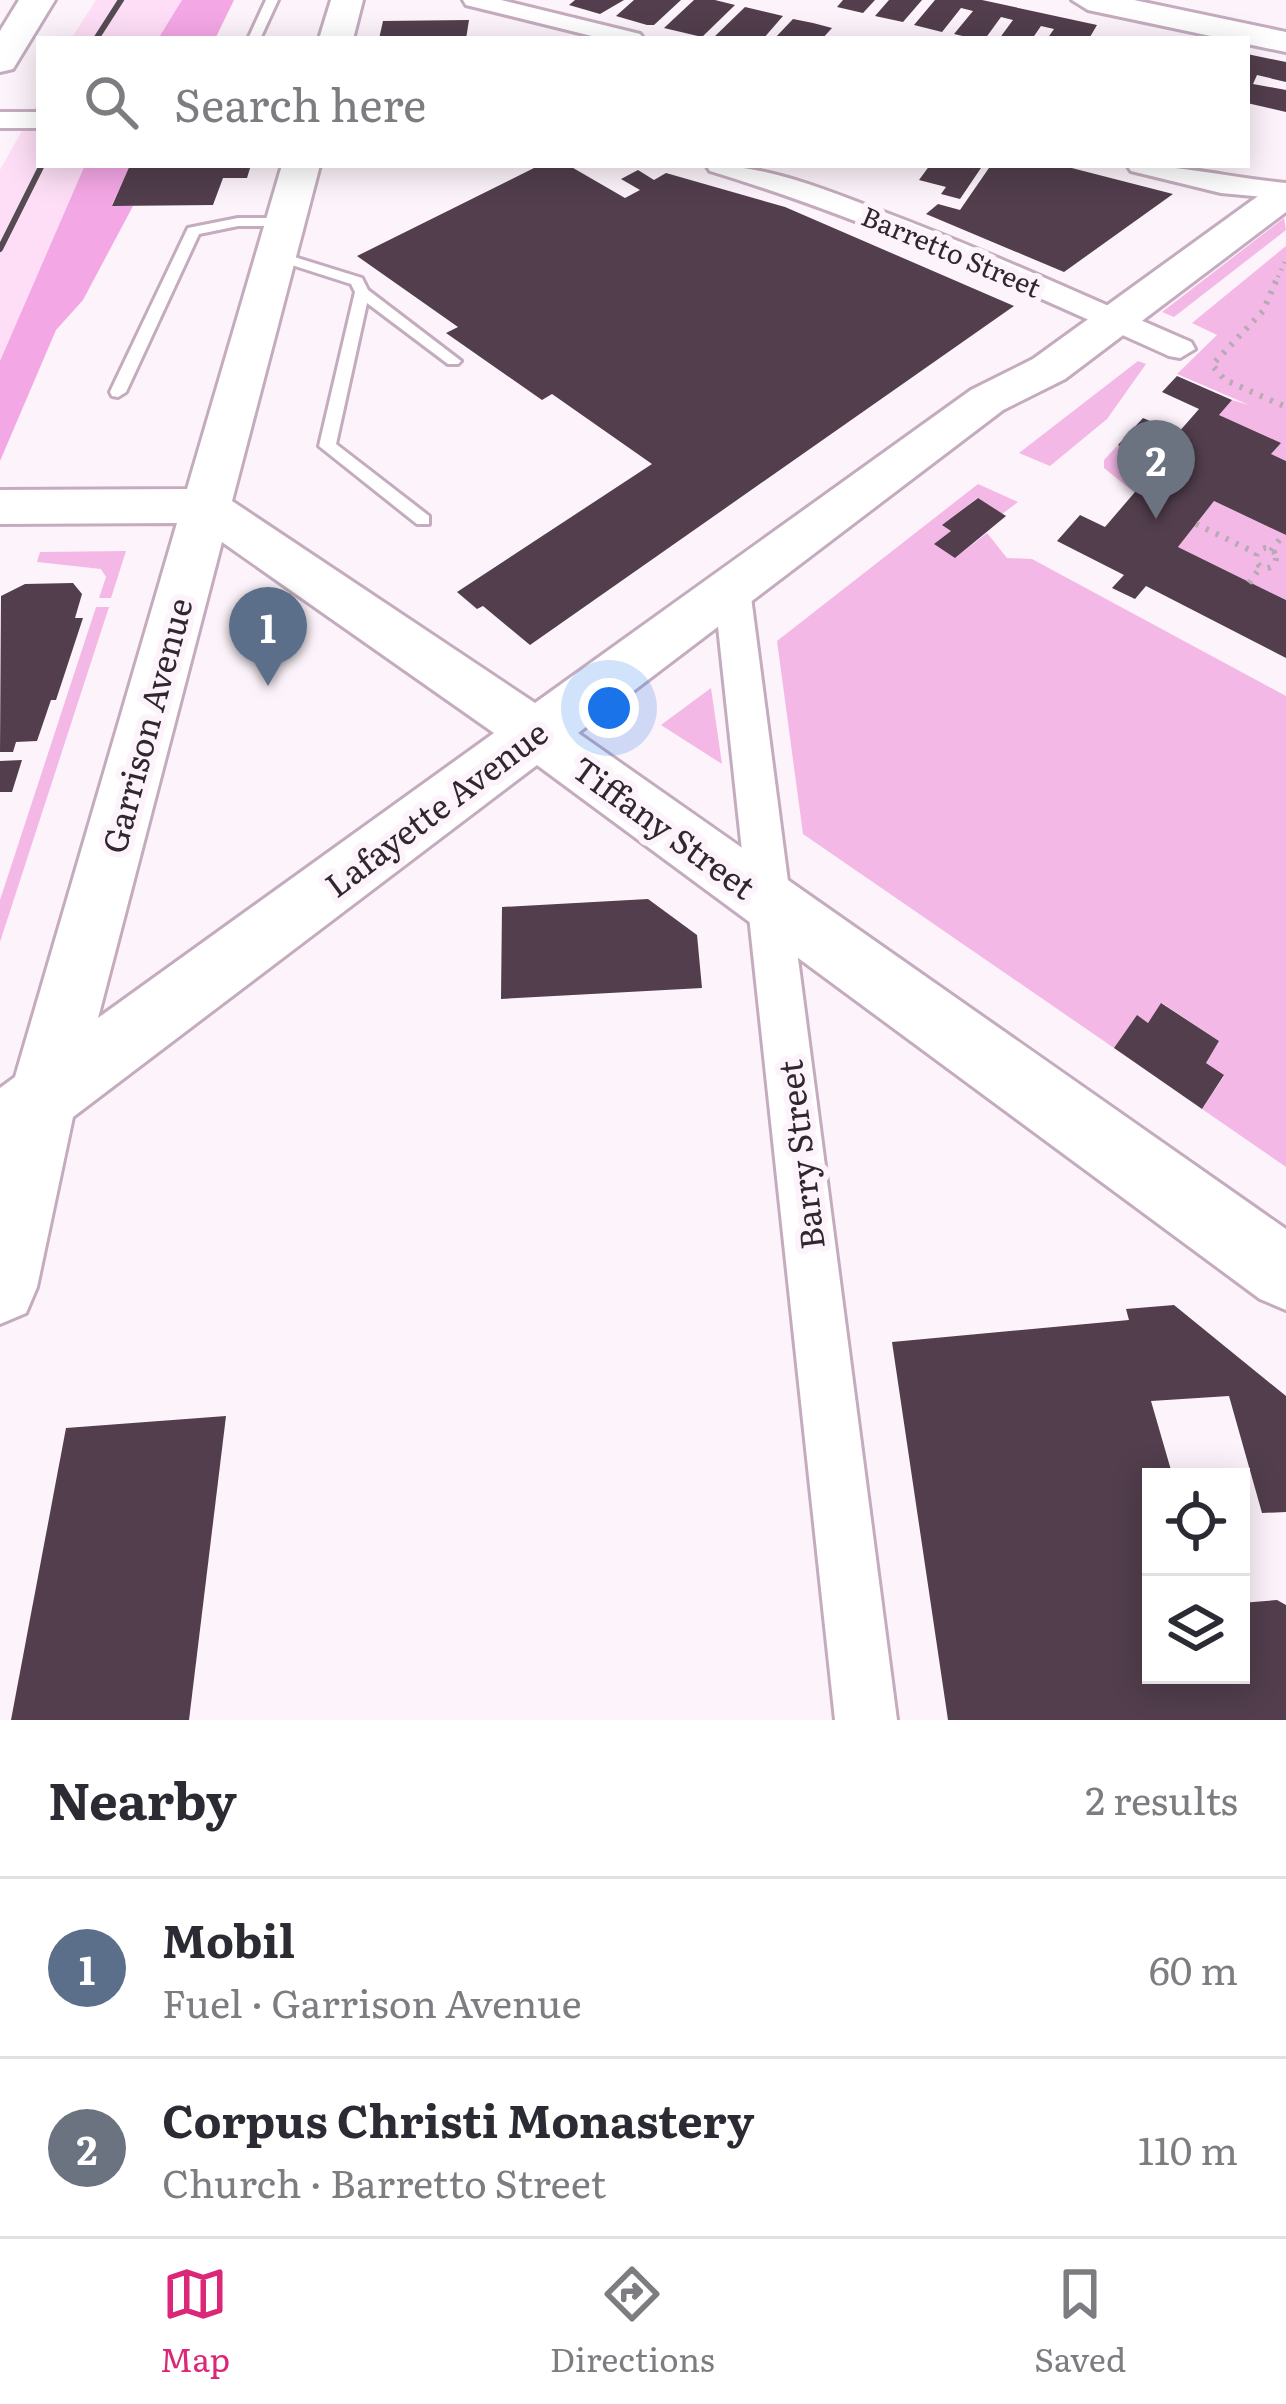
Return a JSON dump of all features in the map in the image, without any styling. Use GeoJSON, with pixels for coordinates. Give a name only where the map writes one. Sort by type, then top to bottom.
{"type":"FeatureCollection","features":[{"type":"Feature","properties":{"kind":"highway"},"geometry":{"type":"LineString","coordinates":[[0,61],[38,0]]}},
{"type":"Feature","properties":{"kind":"main road"},"geometry":{"type":"LineString","coordinates":[[0,32],[20,0]]}},
{"type":"Feature","properties":{"kind":"main road"},"geometry":{"type":"LineString","coordinates":[[337,36],[347,0]]}},
{"type":"Feature","properties":{"kind":"main road"},"geometry":{"type":"LineString","coordinates":[[1088,0],[1286,42]]}},
{"type":"Feature","properties":{"kind":"main road"},"geometry":{"type":"LineString","coordinates":[[1153,0],[1286,28]]}},
{"type":"Feature","properties":{"kind":"main road","name":"Lafayette Avenue"},"geometry":{"type":"LineString","coordinates":[[22,1114],[987,400],[1049,369],[1099,313],[1286,157]]}},
{"type":"Feature","properties":{"kind":"main road","name":"Garrison Avenue"},"geometry":{"type":"LineString","coordinates":[[0,1287],[22,1114],[205,506],[300,168]]}},
{"type":"Feature","properties":{"kind":"main road","name":"Lafayette Avenue"},"geometry":{"type":"LineString","coordinates":[[1099,313],[1286,193]]}},
{"type":"Feature","properties":{"kind":"main road"},"geometry":{"type":"LineString","coordinates":[[11,507],[205,506]]}},
{"type":"Feature","properties":{"kind":"main road","name":"Tiffany Street"},"geometry":{"type":"LineString","coordinates":[[205,506],[534,732],[1286,1273]]}},
{"type":"Feature","properties":{"kind":"street"},"geometry":{"type":"LineString","coordinates":[[474,0],[620,36]]}},
{"type":"Feature","properties":{"kind":"street"},"geometry":{"type":"LineString","coordinates":[[0,120],[36,120]]}},
{"type":"Feature","properties":{"kind":"street","name":"Barretto Street"},"geometry":{"type":"LineString","coordinates":[[729,168],[815,192],[1180,350]]}},
{"type":"Feature","properties":{"kind":"street"},"geometry":{"type":"LineString","coordinates":[[1154,168],[1286,193]]}},
{"type":"Feature","properties":{"kind":"street","name":"Barry Street"},"geometry":{"type":"LineString","coordinates":[[732,589],[866,1720]]}},
{"type":"Feature","properties":{"kind":"lane"},"geometry":{"type":"LineString","coordinates":[[255,36],[272,0]]}},
{"type":"Feature","properties":{"kind":"lane"},"geometry":{"type":"LineString","coordinates":[[118,392],[193,231],[238,222],[280,238],[357,281],[362,292],[453,361]]}},
{"type":"Feature","properties":{"kind":"lane"},"geometry":{"type":"LineString","coordinates":[[362,292],[327,446],[423,520]]}},
{"type":"Feature","properties":{"kind":"path"},"geometry":{"type":"LineString","coordinates":[[1286,259],[1263,311],[1211,365],[1225,380],[1286,407]]}},
{"type":"Feature","properties":{"kind":"path"},"geometry":{"type":"LineString","coordinates":[[1196,524],[1255,552],[1271,551],[1284,534]]}},
{"type":"Feature","properties":{"kind":"path"},"geometry":{"type":"LineString","coordinates":[[1271,551],[1282,565]]}},
{"type":"Feature","properties":{"kind":"path"},"geometry":{"type":"LineString","coordinates":[[1255,552],[1255,560],[1262,565],[1282,565]]}},
{"type":"Feature","properties":{"kind":"path"},"geometry":{"type":"LineString","coordinates":[[1249,583],[1262,565]]}},
{"type":"Feature","properties":{"kind":"shaded area"},"geometry":{"type":"Polygon","coordinates":[[[96,0],[182,0],[160,36],[73,36],[96,0]]]}},
{"type":"Feature","properties":{"kind":"shaded area"},"geometry":{"type":"Polygon","coordinates":[[[182,0],[234,0],[216,36],[160,36],[182,0]]]}},
{"type":"Feature","properties":{"kind":"shaded area"},"geometry":{"type":"Polygon","coordinates":[[[36,105],[36,168],[84,168],[0,361],[0,170],[36,105]]]}},
{"type":"Feature","properties":{"kind":"shaded area"},"geometry":{"type":"Polygon","coordinates":[[[84,168],[129,168],[112,205],[133,206],[83,300],[56,330],[0,461],[0,361],[84,168]]]}},
{"type":"Feature","properties":{"kind":"shaded area"},"geometry":{"type":"Polygon","coordinates":[[[1284,218],[1286,230],[1174,317],[1162,312],[1284,218]]]}},
{"type":"Feature","properties":{"kind":"shaded area"},"geometry":{"type":"Polygon","coordinates":[[[1286,246],[1286,461],[1271,454],[1280,444],[1219,415],[1232,400],[1249,405],[1177,374],[1217,335],[1192,323],[1286,246]]]}},
{"type":"Feature","properties":{"kind":"shaded area"},"geometry":{"type":"Polygon","coordinates":[[[1138,361],[1146,364],[1107,419],[1050,466],[1019,453],[1138,361]]]}},
{"type":"Feature","properties":{"kind":"shaded area"},"geometry":{"type":"Polygon","coordinates":[[[1118,445],[1159,464],[1135,493],[1104,468],[1104,460],[1118,445]]]}},
{"type":"Feature","properties":{"kind":"shaded area"},"geometry":{"type":"Polygon","coordinates":[[[978,484],[1018,502],[1002,514],[977,498],[943,525],[951,531],[955,558],[987,533],[1007,558],[1032,559],[1286,696],[1286,1167],[1202,1109],[1224,1076],[1206,1063],[1219,1041],[1162,1003],[1148,1023],[1137,1016],[1114,1048],[803,834],[777,641],[978,484]]]}},
{"type":"Feature","properties":{"kind":"shaded area"},"geometry":{"type":"Polygon","coordinates":[[[1214,501],[1286,535],[1286,600],[1178,547],[1214,501]]]}},
{"type":"Feature","properties":{"kind":"shaded area"},"geometry":{"type":"Polygon","coordinates":[[[126,551],[111,598],[99,598],[106,577],[101,569],[37,562],[40,552],[126,551]]]}},
{"type":"Feature","properties":{"kind":"shaded area"},"geometry":{"type":"Polygon","coordinates":[[[96,607],[109,607],[0,942],[0,900],[96,607]]]}},
{"type":"Feature","properties":{"kind":"shaded area"},"geometry":{"type":"Polygon","coordinates":[[[711,688],[722,764],[661,725],[711,688]]]}},
{"type":"Feature","properties":{"kind":"building"},"geometry":{"type":"Polygon","coordinates":[[[575,0],[624,0],[600,14],[569,5],[575,0]]]}},
{"type":"Feature","properties":{"kind":"building"},"geometry":{"type":"Polygon","coordinates":[[[634,0],[681,0],[654,25],[647,25],[616,16],[634,0]]]}},
{"type":"Feature","properties":{"kind":"building"},"geometry":{"type":"Polygon","coordinates":[[[694,0],[735,5],[703,36],[664,28],[694,0]]]}},
{"type":"Feature","properties":{"kind":"building"},"geometry":{"type":"Polygon","coordinates":[[[843,0],[875,0],[863,13],[837,7],[843,0]]]}},
{"type":"Feature","properties":{"kind":"building"},"geometry":{"type":"Polygon","coordinates":[[[889,0],[922,0],[903,22],[875,16],[889,0]]]}},
{"type":"Feature","properties":{"kind":"building"},"geometry":{"type":"Polygon","coordinates":[[[935,0],[982,0],[1097,25],[1091,36],[1049,36],[1054,29],[1041,26],[1034,36],[1001,36],[1013,20],[1001,17],[987,36],[962,36],[954,34],[973,11],[961,8],[942,32],[914,25],[935,0]]]}},
{"type":"Feature","properties":{"kind":"building"},"geometry":{"type":"Polygon","coordinates":[[[745,7],[783,16],[766,36],[715,36],[745,7]]]}},
{"type":"Feature","properties":{"kind":"building"},"geometry":{"type":"Polygon","coordinates":[[[793,19],[832,28],[825,36],[777,36],[793,19]]]}},
{"type":"Feature","properties":{"kind":"building"},"geometry":{"type":"Polygon","coordinates":[[[469,20],[466,36],[380,36],[383,21],[469,20]]]}},
{"type":"Feature","properties":{"kind":"building"},"geometry":{"type":"Polygon","coordinates":[[[1250,55],[1286,62],[1286,82],[1257,75],[1253,84],[1286,90],[1286,112],[1250,104],[1250,55]]]}},
{"type":"Feature","properties":{"kind":"building"},"geometry":{"type":"Polygon","coordinates":[[[129,168],[250,168],[247,178],[223,178],[213,205],[112,206],[129,168]]]}},
{"type":"Feature","properties":{"kind":"building"},"geometry":{"type":"Polygon","coordinates":[[[534,168],[573,168],[625,198],[640,190],[621,179],[638,170],[654,180],[666,173],[785,207],[1014,306],[530,645],[483,606],[477,609],[457,592],[652,464],[552,394],[542,400],[446,333],[458,327],[357,256],[534,168]]]}},
{"type":"Feature","properties":{"kind":"building"},"geometry":{"type":"Polygon","coordinates":[[[928,168],[981,168],[960,199],[941,194],[946,187],[919,180],[928,168]]]}},
{"type":"Feature","properties":{"kind":"building"},"geometry":{"type":"Polygon","coordinates":[[[989,168],[1072,168],[1173,194],[1064,272],[926,214],[938,204],[960,210],[989,168]]]}},
{"type":"Feature","properties":{"kind":"building"},"geometry":{"type":"Polygon","coordinates":[[[1177,376],[1232,400],[1219,415],[1281,443],[1271,454],[1286,461],[1286,535],[1214,501],[1178,547],[1286,600],[1286,658],[1146,586],[1135,599],[1112,588],[1124,575],[1057,541],[1080,515],[1105,527],[1159,464],[1118,445],[1143,418],[1178,433],[1199,409],[1162,392],[1177,376]]]}},
{"type":"Feature","properties":{"kind":"building"},"geometry":{"type":"Polygon","coordinates":[[[978,498],[1006,516],[955,558],[934,544],[951,531],[942,525],[978,498]]]}},
{"type":"Feature","properties":{"kind":"building"},"geometry":{"type":"Polygon","coordinates":[[[73,583],[82,594],[75,618],[83,618],[56,700],[51,700],[37,741],[16,742],[13,752],[0,752],[1,596],[25,584],[73,583]]]}},
{"type":"Feature","properties":{"kind":"building"},"geometry":{"type":"Polygon","coordinates":[[[22,760],[12,792],[0,792],[0,761],[22,760]]]}},
{"type":"Feature","properties":{"kind":"building"},"geometry":{"type":"Polygon","coordinates":[[[648,899],[697,935],[702,988],[501,999],[502,907],[648,899]]]}},
{"type":"Feature","properties":{"kind":"building"},"geometry":{"type":"Polygon","coordinates":[[[1161,1003],[1219,1041],[1206,1063],[1224,1075],[1202,1109],[1114,1048],[1137,1015],[1148,1023],[1161,1003]]]}},
{"type":"Feature","properties":{"kind":"building"},"geometry":{"type":"Polygon","coordinates":[[[1174,1305],[1286,1396],[1286,1512],[1262,1513],[1229,1396],[1151,1401],[1170,1468],[1142,1468],[1142,1684],[1250,1684],[1250,1602],[1277,1600],[1286,1605],[1286,1720],[948,1720],[892,1342],[1129,1320],[1126,1309],[1174,1305]]]}},
{"type":"Feature","properties":{"kind":"building"},"geometry":{"type":"Polygon","coordinates":[[[226,1416],[189,1720],[11,1720],[66,1428],[226,1416]]]}},
{"type":"Feature","properties":{"kind":"railway"},"geometry":{"type":"LineString","coordinates":[[98,36],[121,0]]}},
{"type":"Feature","properties":{"kind":"railway"},"geometry":{"type":"LineString","coordinates":[[0,249],[40,168]]}},
{"type":"Feature","properties":{"kind":"place","name":"Corpus Christi Monastery"},"geometry":{"type":"Point","coordinates":[1156,519]}},
{"type":"Feature","properties":{"kind":"place","name":"Mobil"},"geometry":{"type":"Point","coordinates":[268,686]}}]}
